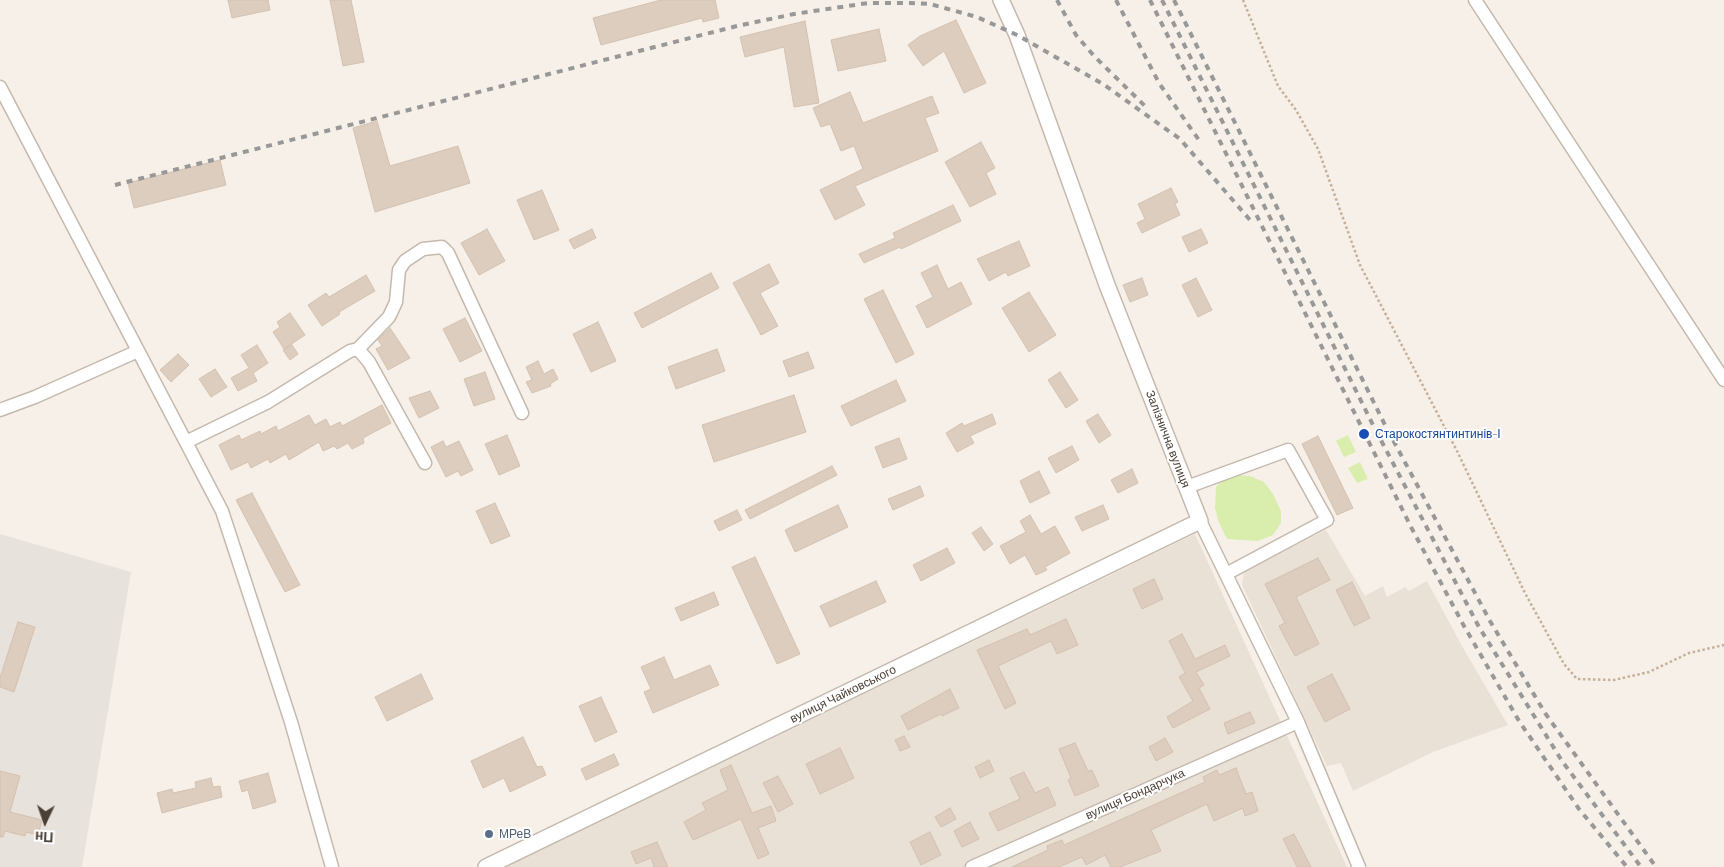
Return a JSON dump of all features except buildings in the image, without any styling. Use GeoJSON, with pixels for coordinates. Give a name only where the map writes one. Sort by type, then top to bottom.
{"type":"FeatureCollection","features":[{"type":"Feature","properties":{"kind":"street","name":"Залізнична вулиця"},"geometry":{"type":"LineString","coordinates":[[1001,0],[1018,34],[1107,285],[1200,521],[1298,722],[1359,867]]}},
{"type":"Feature","properties":{"kind":"street"},"geometry":{"type":"LineString","coordinates":[[1475,0],[1724,380]]}},
{"type":"Feature","properties":{"kind":"street"},"geometry":{"type":"LineString","coordinates":[[0,87],[222,511],[291,722],[332,867]]}},
{"type":"Feature","properties":{"kind":"street"},"geometry":{"type":"LineString","coordinates":[[186,442],[268,402],[358,349],[389,317],[396,302],[399,270],[405,260],[423,249],[442,247],[448,253],[522,413]]}},
{"type":"Feature","properties":{"kind":"street"},"geometry":{"type":"LineString","coordinates":[[358,349],[369,362],[425,463]]}},
{"type":"Feature","properties":{"kind":"street"},"geometry":{"type":"LineString","coordinates":[[0,410],[35,397],[138,351]]}},
{"type":"Feature","properties":{"kind":"street"},"geometry":{"type":"LineString","coordinates":[[1187,487],[1288,450],[1327,520],[1226,574]]}},
{"type":"Feature","properties":{"kind":"street","name":"вулиця Чайковського"},"geometry":{"type":"LineString","coordinates":[[486,867],[1200,521]]}},
{"type":"Feature","properties":{"kind":"street","name":"вулиця Бондарчука"},"geometry":{"type":"LineString","coordinates":[[972,867],[1298,722]]}},
{"type":"Feature","properties":{"kind":"path"},"geometry":{"type":"LineString","coordinates":[[1243,0],[1278,86],[1296,110],[1318,149],[1360,264],[1457,450],[1525,593],[1564,664],[1577,678],[1614,680],[1649,672],[1689,653],[1724,645]]}},
{"type":"Feature","properties":{"kind":"shaded area"},"geometry":{"type":"Polygon","coordinates":[[[1326,530],[1365,596],[1383,586],[1387,597],[1405,587],[1409,591],[1427,581],[1508,725],[1433,752],[1353,791],[1341,763],[1327,766],[1242,585],[1244,572],[1326,530]]]}},
{"type":"Feature","properties":{"kind":"shaded area"},"geometry":{"type":"Polygon","coordinates":[[[0,534],[131,572],[82,867],[0,867],[0,534]]]}},
{"type":"Feature","properties":{"kind":"shaded area"},"geometry":{"type":"Polygon","coordinates":[[[1195,534],[1347,867],[506,867],[1195,534]]]}},
{"type":"Feature","properties":{"kind":"green space"},"geometry":{"type":"Polygon","coordinates":[[[1348,435],[1356,452],[1344,457],[1336,441],[1348,435]]]}},
{"type":"Feature","properties":{"kind":"green space"},"geometry":{"type":"Polygon","coordinates":[[[1360,462],[1368,479],[1357,483],[1348,468],[1360,462]]]}},
{"type":"Feature","properties":{"kind":"green space"},"geometry":{"type":"Polygon","coordinates":[[[1236,475],[1250,476],[1264,482],[1273,494],[1281,511],[1281,523],[1273,535],[1258,541],[1227,539],[1219,523],[1215,508],[1216,487],[1224,478],[1236,475]]]}},
{"type":"Feature","properties":{"kind":"railway"},"geometry":{"type":"LineString","coordinates":[[1057,0],[1076,35],[1094,56],[1147,108]]}},
{"type":"Feature","properties":{"kind":"railway"},"geometry":{"type":"LineString","coordinates":[[1116,0],[1159,83],[1201,143]]}},
{"type":"Feature","properties":{"kind":"railway"},"geometry":{"type":"LineString","coordinates":[[1150,0],[1411,527],[1464,626],[1519,721],[1579,809],[1627,867]]}},
{"type":"Feature","properties":{"kind":"railway"},"geometry":{"type":"LineString","coordinates":[[1162,0],[1373,425],[1479,627],[1562,761],[1641,867]]}},
{"type":"Feature","properties":{"kind":"railway"},"geometry":{"type":"LineString","coordinates":[[1174,0],[1385,425],[1490,621],[1545,713],[1656,867]]}},
{"type":"Feature","properties":{"kind":"railway"},"geometry":{"type":"LineString","coordinates":[[115,185],[737,26],[794,14],[868,3],[910,3],[930,4],[977,17],[1017,35],[1103,84],[1180,139],[1250,220]]}},
{"type":"Feature","properties":{"kind":"place","name":"Старокостянтинтинів-І"},"geometry":{"type":"Point","coordinates":[1364,434]}},
{"type":"Feature","properties":{"kind":"place","name":"МРеВ"},"geometry":{"type":"Point","coordinates":[489,834]}}]}
